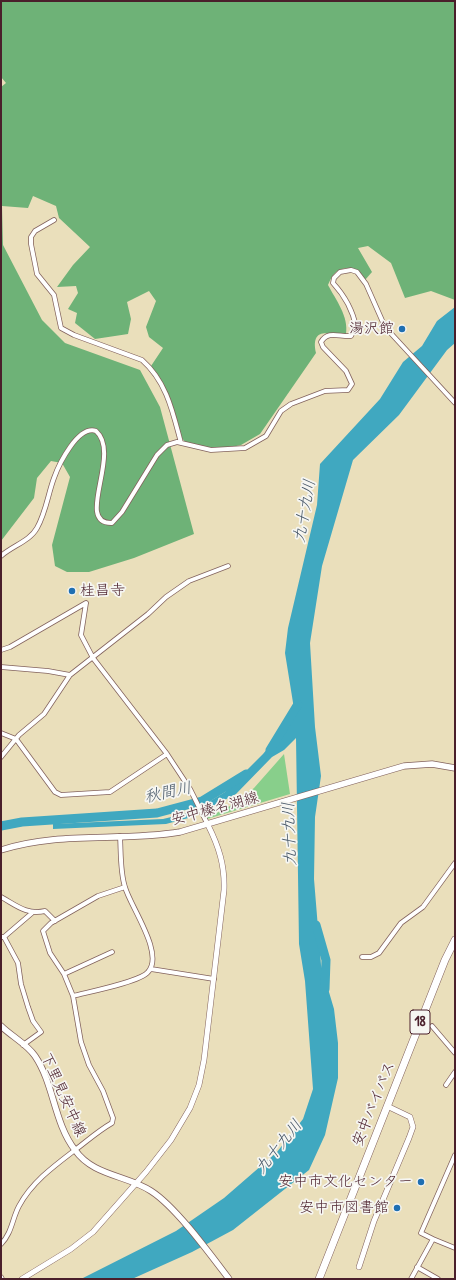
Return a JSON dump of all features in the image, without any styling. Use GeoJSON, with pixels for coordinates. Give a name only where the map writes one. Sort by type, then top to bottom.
{"type":"FeatureCollection","features":[{"type":"Feature","properties":{"kind":"highway","name":"安中バイパス"},"geometry":{"type":"LineString","coordinates":[[319,1279],[445,960],[455,940]]}},
{"type":"Feature","properties":{"kind":"main road","name":"安中榛名湖線"},"geometry":{"type":"LineString","coordinates":[[1,850],[25,843],[48,839],[168,834],[208,825],[414,764],[432,764],[455,768]]}},
{"type":"Feature","properties":{"kind":"main road","name":"下里見安中線"},"geometry":{"type":"LineString","coordinates":[[1,1026],[34,1055],[42,1071],[60,1121],[75,1150],[87,1163],[100,1170],[137,1183],[163,1199],[228,1277]]}},
{"type":"Feature","properties":{"kind":"street"},"geometry":{"type":"LineString","coordinates":[[54,220],[35,231],[31,237],[31,244],[37,274],[54,295],[61,328],[69,333],[142,360],[150,367],[169,399],[182,443]]}},
{"type":"Feature","properties":{"kind":"street"},"geometry":{"type":"LineString","coordinates":[[1,556],[8,549],[30,536],[37,528],[45,509],[57,471],[74,442],[86,431],[96,432],[102,437],[104,443],[106,453],[95,507],[100,520],[105,523],[112,523],[118,518],[162,450],[173,443],[182,443],[211,450],[245,448],[266,436],[281,411],[291,404],[325,391],[348,390],[352,384],[349,376],[322,347],[321,342],[325,336],[330,334],[339,337],[351,336],[356,327],[354,316],[341,293],[333,283],[334,278],[340,272],[351,270],[357,272],[366,284],[385,327],[400,341],[455,403]]}},
{"type":"Feature","properties":{"kind":"street"},"geometry":{"type":"LineString","coordinates":[[1,757],[16,739],[44,714],[70,675],[148,614],[166,596],[189,581],[228,566]]}},
{"type":"Feature","properties":{"kind":"street"},"geometry":{"type":"LineString","coordinates":[[1,650],[10,647],[86,603],[81,635],[93,658],[167,754],[190,789],[220,850],[224,876],[204,1060],[199,1085],[190,1108],[171,1140],[137,1183],[93,1232],[71,1249],[22,1279]]}},
{"type":"Feature","properties":{"kind":"street"},"geometry":{"type":"LineString","coordinates":[[1,667],[48,671],[70,675]]}},
{"type":"Feature","properties":{"kind":"street"},"geometry":{"type":"LineString","coordinates":[[1,733],[16,739],[55,792],[61,794],[110,792],[167,754]]}},
{"type":"Feature","properties":{"kind":"street"},"geometry":{"type":"LineString","coordinates":[[73,996],[125,982],[147,974],[151,969],[151,944],[125,887],[120,836]]}},
{"type":"Feature","properties":{"kind":"street"},"geometry":{"type":"LineString","coordinates":[[362,957],[371,957],[379,954],[401,923],[423,907],[455,864]]}},
{"type":"Feature","properties":{"kind":"street"},"geometry":{"type":"LineString","coordinates":[[1,1244],[7,1238],[18,1207],[25,1196],[47,1171],[97,1131],[112,1123],[113,1118],[83,1047],[73,996],[64,974],[50,953],[43,936],[45,927],[55,921],[98,896],[125,887]]}},
{"type":"Feature","properties":{"kind":"street"},"geometry":{"type":"LineString","coordinates":[[1,897],[32,912],[45,911],[55,921]]}},
{"type":"Feature","properties":{"kind":"street"},"geometry":{"type":"LineString","coordinates":[[23,1045],[41,1032],[33,1022],[28,1007],[21,984],[18,963],[3,937],[32,912]]}},
{"type":"Feature","properties":{"kind":"street"},"geometry":{"type":"LineString","coordinates":[[64,974],[112,952]]}},
{"type":"Feature","properties":{"kind":"street"},"geometry":{"type":"LineString","coordinates":[[151,969],[214,979]]}},
{"type":"Feature","properties":{"kind":"street"},"geometry":{"type":"LineString","coordinates":[[432,1026],[455,1053]]}},
{"type":"Feature","properties":{"kind":"street"},"geometry":{"type":"LineString","coordinates":[[446,1085],[455,1072]]}},
{"type":"Feature","properties":{"kind":"street"},"geometry":{"type":"LineString","coordinates":[[358,1267],[374,1221],[413,1127],[410,1117],[387,1106]]}},
{"type":"Feature","properties":{"kind":"street"},"geometry":{"type":"LineString","coordinates":[[455,1155],[421,1233],[455,1248]]}},
{"type":"Feature","properties":{"kind":"street"},"geometry":{"type":"LineString","coordinates":[[411,1279],[433,1238]]}},
{"type":"Feature","properties":{"kind":"street"},"geometry":{"type":"LineString","coordinates":[[417,1267],[438,1279]]}},
{"type":"Feature","properties":{"kind":"green space"},"geometry":{"type":"Polygon","coordinates":[[[1,1],[455,1],[455,300],[431,291],[405,298],[391,263],[368,246],[358,248],[372,272],[365,280],[353,268],[344,268],[334,274],[328,285],[344,315],[346,321],[346,334],[342,337],[325,333],[318,336],[315,345],[316,353],[260,434],[241,445],[222,449],[201,449],[186,443],[180,436],[166,396],[151,366],[163,348],[149,337],[146,327],[156,301],[149,291],[127,302],[131,319],[128,334],[95,339],[75,323],[77,313],[68,309],[78,293],[76,286],[57,287],[73,265],[90,247],[59,218],[56,206],[33,196],[28,208],[2,206],[3,245],[42,320],[65,343],[140,370],[160,407],[194,534],[134,558],[89,572],[67,572],[55,566],[52,545],[70,477],[62,463],[51,461],[37,478],[34,498],[1,541],[1,87],[6,83],[1,77],[1,1]]]}},
{"type":"Feature","properties":{"kind":"green space"},"geometry":{"type":"Polygon","coordinates":[[[284,754],[290,794],[207,819],[206,817],[209,817],[230,806],[254,788],[284,754]]]}},
{"type":"Feature","properties":{"kind":"water"},"geometry":{"type":"Polygon","coordinates":[[[455,307],[455,343],[447,350],[399,415],[353,460],[322,566],[310,643],[315,727],[321,776],[315,817],[314,879],[321,965],[334,1009],[338,1043],[338,1078],[325,1135],[309,1170],[233,1230],[192,1252],[132,1279],[81,1279],[176,1231],[224,1198],[277,1152],[303,1119],[313,1089],[305,981],[299,944],[296,738],[284,750],[272,757],[236,794],[192,817],[166,824],[53,829],[53,824],[163,819],[192,812],[225,792],[263,754],[295,715],[285,653],[288,628],[317,505],[320,464],[380,399],[403,362],[422,346],[437,321],[455,307]]]}},
{"type":"Feature","properties":{"kind":"waterway","name":"秋間川"},"geometry":{"type":"LineString","coordinates":[[270,750],[298,704]]}},
{"type":"Feature","properties":{"kind":"waterway","name":"秋間川"},"geometry":{"type":"LineString","coordinates":[[1,826],[22,822],[157,813],[202,801],[246,774]]}},
{"type":"Feature","properties":{"kind":"waterway","name":"九十九川"},"geometry":{"type":"LineString","coordinates":[[316,925],[326,960],[325,989]]}},
{"type":"Feature","properties":{"kind":"place","name":"湯沢館"},"geometry":{"type":"Point","coordinates":[402,329]}},
{"type":"Feature","properties":{"kind":"place","name":"桂昌寺"},"geometry":{"type":"Point","coordinates":[72,591]}},
{"type":"Feature","properties":{"kind":"place","name":"安中市文化センター"},"geometry":{"type":"Point","coordinates":[421,1182]}},
{"type":"Feature","properties":{"kind":"place","name":"安中市図書館"},"geometry":{"type":"Point","coordinates":[397,1208]}}]}
